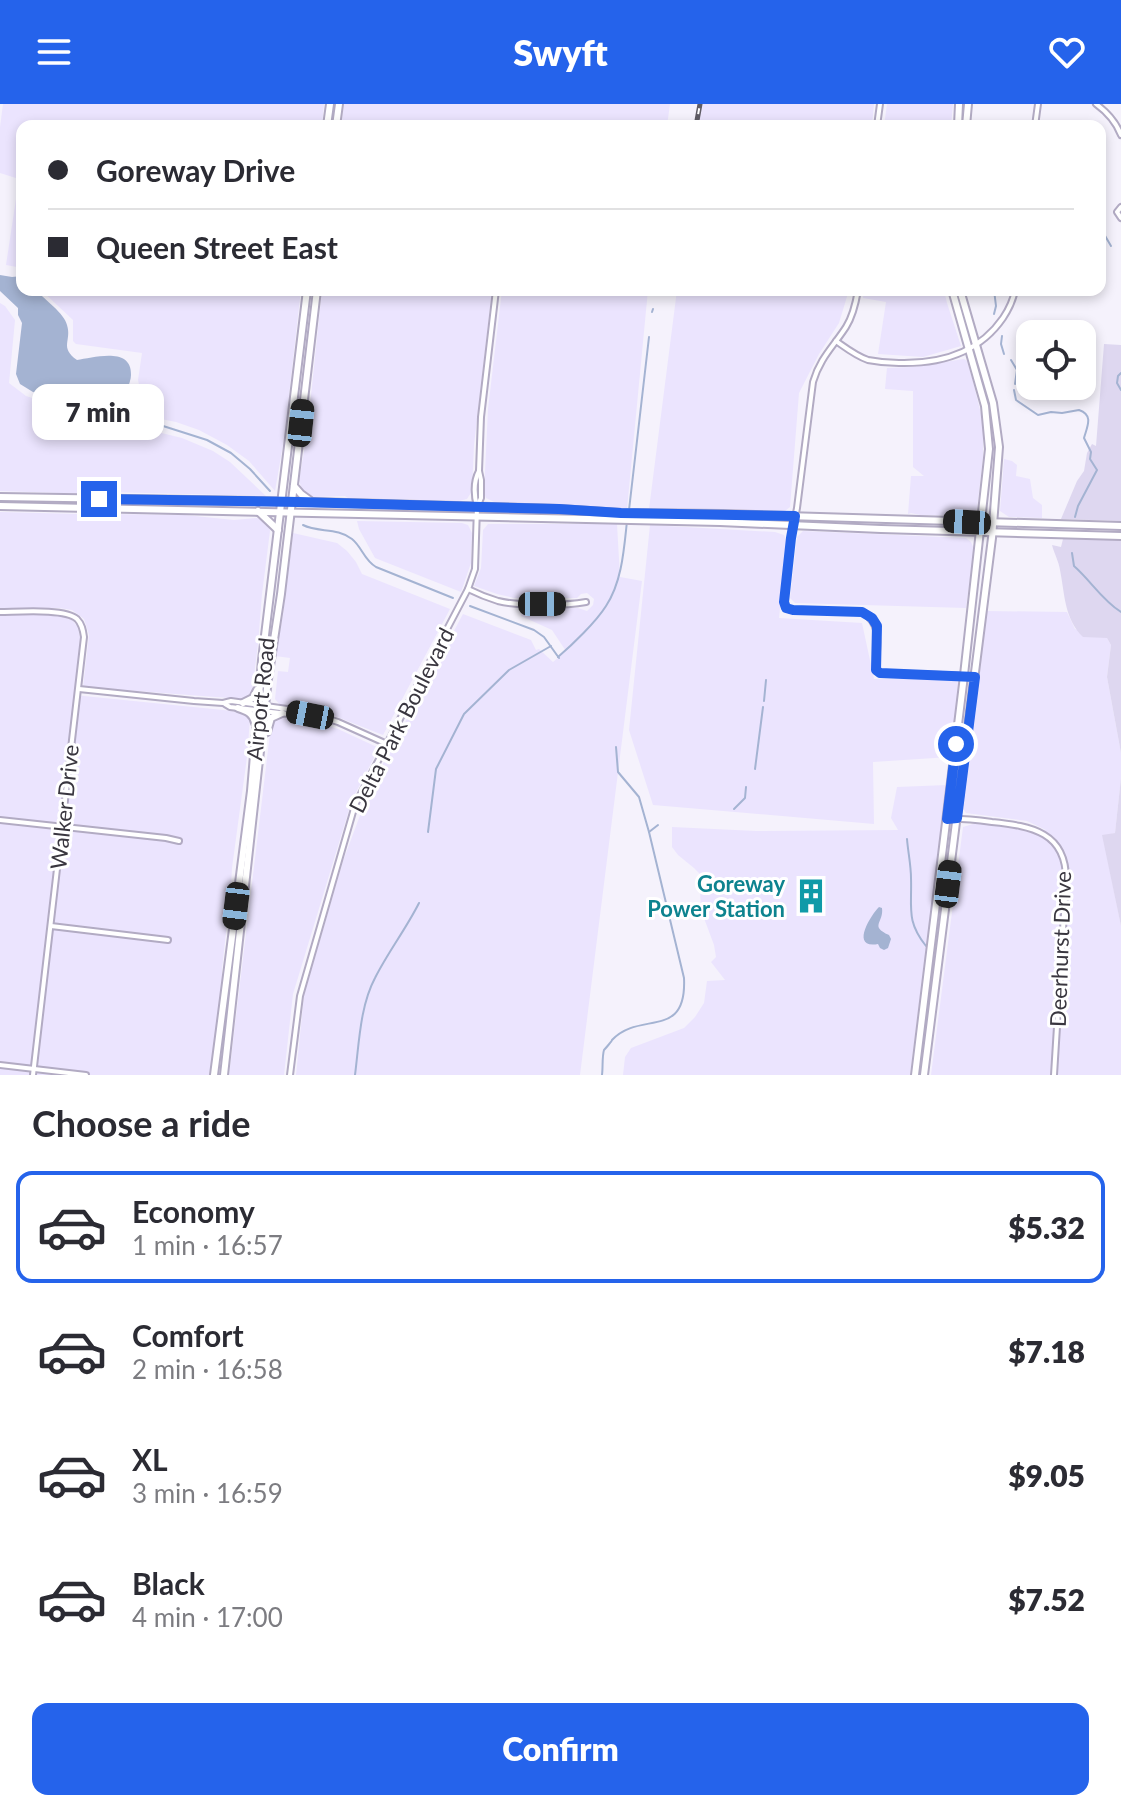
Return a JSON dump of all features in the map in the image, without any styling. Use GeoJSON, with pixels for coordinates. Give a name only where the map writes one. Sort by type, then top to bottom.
{"type":"FeatureCollection","features":[{"type":"Feature","properties":{"kind":"main road","name":"Airport Road"},"geometry":{"type":"LineString","coordinates":[[224,1075],[262,735],[260,680],[306,296]]}},
{"type":"Feature","properties":{"kind":"main road","name":"Airport Road"},"geometry":{"type":"LineString","coordinates":[[213,1075],[251,791],[255,730],[261,708],[294,485],[317,296]]}},
{"type":"Feature","properties":{"kind":"main road"},"geometry":{"type":"LineString","coordinates":[[915,1075],[989,449],[985,406],[954,296]]}},
{"type":"Feature","properties":{"kind":"main road"},"geometry":{"type":"LineString","coordinates":[[924,1075],[992,532],[998,434],[993,403],[962,296]]}},
{"type":"Feature","properties":{"kind":"main road"},"geometry":{"type":"LineString","coordinates":[[303,324],[315,326]]}},
{"type":"Feature","properties":{"kind":"main road"},"geometry":{"type":"LineString","coordinates":[[294,485],[312,502]]}},
{"type":"Feature","properties":{"kind":"main road"},"geometry":{"type":"LineString","coordinates":[[0,497],[421,505],[620,516]]}},
{"type":"Feature","properties":{"kind":"main road"},"geometry":{"type":"LineString","coordinates":[[404,514],[418,511],[421,505]]}},
{"type":"Feature","properties":{"kind":"main road"},"geometry":{"type":"LineString","coordinates":[[0,506],[620,516],[1121,536]]}},
{"type":"Feature","properties":{"kind":"main road"},"geometry":{"type":"LineString","coordinates":[[967,522],[983,508]]}},
{"type":"Feature","properties":{"kind":"main road"},"geometry":{"type":"LineString","coordinates":[[994,508],[1007,523]]}},
{"type":"Feature","properties":{"kind":"main road"},"geometry":{"type":"LineString","coordinates":[[258,511],[278,530]]}},
{"type":"Feature","properties":{"kind":"main road"},"geometry":{"type":"LineString","coordinates":[[651,517],[795,516],[1121,526]]}},
{"type":"Feature","properties":{"kind":"main road"},"geometry":{"type":"LineString","coordinates":[[967,532],[978,547]]}},
{"type":"Feature","properties":{"kind":"main road"},"geometry":{"type":"LineString","coordinates":[[990,546],[1006,533]]}},
{"type":"Feature","properties":{"kind":"main road"},"geometry":{"type":"LineString","coordinates":[[255,730],[253,717],[241,705],[253,698],[260,680]]}},
{"type":"Feature","properties":{"kind":"main road"},"geometry":{"type":"LineString","coordinates":[[262,735],[267,732],[271,718],[282,713]]}},
{"type":"Feature","properties":{"kind":"street"},"geometry":{"type":"LineString","coordinates":[[1096,104],[1120,127],[1121,135]]}},
{"type":"Feature","properties":{"kind":"street"},"geometry":{"type":"LineString","coordinates":[[1121,204],[1117,212],[1121,218]]}},
{"type":"Feature","properties":{"kind":"street","name":"Delta Park Boulevard"},"geometry":{"type":"LineString","coordinates":[[290,1075],[300,996],[355,805],[468,589],[475,569],[475,478],[479,471],[481,417],[495,296]]}},
{"type":"Feature","properties":{"kind":"street"},"geometry":{"type":"LineString","coordinates":[[856,296],[849,322],[817,368],[813,382],[784,602],[786,608],[793,610],[862,612],[872,618],[877,626],[876,670],[880,673],[975,677]]}},
{"type":"Feature","properties":{"kind":"street"},"geometry":{"type":"LineString","coordinates":[[836,341],[866,359],[884,362],[926,363],[951,357],[969,350],[994,331],[1014,296]]}},
{"type":"Feature","properties":{"kind":"street"},"geometry":{"type":"LineString","coordinates":[[468,589],[499,601],[517,603],[586,602]]}},
{"type":"Feature","properties":{"kind":"street","name":"Walker Drive"},"geometry":{"type":"LineString","coordinates":[[0,612],[65,613],[76,618],[84,637],[34,1072]]}},
{"type":"Feature","properties":{"kind":"street"},"geometry":{"type":"LineString","coordinates":[[79,689],[223,703],[231,701],[338,722],[387,744]]}},
{"type":"Feature","properties":{"kind":"street"},"geometry":{"type":"LineString","coordinates":[[261,708],[291,712]]}},
{"type":"Feature","properties":{"kind":"street","name":"Deerhurst Drive"},"geometry":{"type":"LineString","coordinates":[[947,819],[1016,824],[1033,829],[1050,840],[1064,861],[1066,881],[1054,1075]]}},
{"type":"Feature","properties":{"kind":"street"},"geometry":{"type":"LineString","coordinates":[[0,820],[179,841]]}},
{"type":"Feature","properties":{"kind":"street"},"geometry":{"type":"LineString","coordinates":[[51,926],[168,940]]}},
{"type":"Feature","properties":{"kind":"street"},"geometry":{"type":"LineString","coordinates":[[0,1065],[34,1072],[86,1075]]}},
{"type":"Feature","properties":{"kind":"shaded area"},"geometry":{"type":"Polygon","coordinates":[[[3,104],[324,104],[323,120],[16,120],[16,178],[0,173],[3,104]]]}},
{"type":"Feature","properties":{"kind":"shaded area"},"geometry":{"type":"Polygon","coordinates":[[[344,104],[670,104],[668,120],[342,120],[344,104]]]}},
{"type":"Feature","properties":{"kind":"shaded area"},"geometry":{"type":"Polygon","coordinates":[[[701,104],[874,104],[873,120],[699,120],[701,104]]]}},
{"type":"Feature","properties":{"kind":"shaded area"},"geometry":{"type":"Polygon","coordinates":[[[887,104],[953,104],[952,120],[885,120],[887,104]]]}},
{"type":"Feature","properties":{"kind":"shaded area"},"geometry":{"type":"Polygon","coordinates":[[[16,199],[16,267],[6,265],[16,199]]]}},
{"type":"Feature","properties":{"kind":"shaded area"},"geometry":{"type":"Polygon","coordinates":[[[47,296],[300,296],[275,491],[249,461],[227,445],[199,430],[146,416],[138,380],[142,353],[76,344],[73,341],[73,320],[47,296]]]}},
{"type":"Feature","properties":{"kind":"shaded area"},"geometry":{"type":"Polygon","coordinates":[[[321,296],[491,296],[474,445],[472,491],[467,499],[308,495],[302,490],[299,480],[321,296]]]}},
{"type":"Feature","properties":{"kind":"shaded area"},"geometry":{"type":"Polygon","coordinates":[[[501,296],[647,296],[627,509],[494,502],[486,498],[488,409],[501,296]]]}},
{"type":"Feature","properties":{"kind":"shaded area"},"geometry":{"type":"Polygon","coordinates":[[[676,296],[847,296],[839,323],[799,393],[790,507],[785,511],[649,509],[676,296]]]}},
{"type":"Feature","properties":{"kind":"shaded area"},"geometry":{"type":"Polygon","coordinates":[[[945,296],[961,346],[923,357],[878,354],[886,302],[863,298],[945,296]]]}},
{"type":"Feature","properties":{"kind":"shaded area"},"geometry":{"type":"Polygon","coordinates":[[[0,303],[15,320],[9,383],[26,396],[55,405],[55,408],[69,412],[69,416],[182,438],[230,462],[266,496],[0,491],[0,303]]]}},
{"type":"Feature","properties":{"kind":"shaded area"},"geometry":{"type":"Polygon","coordinates":[[[1104,344],[1121,345],[1121,521],[1061,519],[1084,471],[1087,453],[1092,444],[1096,446],[1104,344]]]}},
{"type":"Feature","properties":{"kind":"shaded area"},"geometry":{"type":"Polygon","coordinates":[[[964,359],[983,422],[983,458],[977,509],[966,516],[908,514],[911,476],[924,476],[913,467],[913,391],[885,389],[887,368],[964,359]]]}},
{"type":"Feature","properties":{"kind":"shaded area"},"geometry":{"type":"Polygon","coordinates":[[[1004,459],[1017,465],[1016,476],[1030,479],[1033,498],[1042,505],[1042,518],[1009,517],[1000,511],[1004,459]]]}},
{"type":"Feature","properties":{"kind":"shaded area"},"geometry":{"type":"Polygon","coordinates":[[[0,512],[78,514],[85,517],[102,514],[185,515],[234,520],[257,518],[269,525],[258,644],[249,698],[83,687],[89,635],[84,619],[72,610],[59,608],[47,608],[46,615],[62,616],[78,627],[80,646],[74,695],[243,712],[250,719],[232,868],[220,1011],[209,1075],[0,1075],[0,512]]]}},
{"type":"Feature","properties":{"kind":"shaded area"},"geometry":{"type":"Polygon","coordinates":[[[357,521],[468,525],[472,533],[471,563],[461,592],[375,558],[357,521]]]}},
{"type":"Feature","properties":{"kind":"shaded area"},"geometry":{"type":"Polygon","coordinates":[[[488,524],[617,524],[620,577],[642,581],[580,1075],[296,1075],[304,995],[343,861],[371,786],[463,614],[531,640],[536,650],[539,649],[553,662],[566,651],[552,630],[521,616],[524,608],[578,608],[587,611],[593,605],[594,599],[587,593],[577,598],[514,598],[474,586],[481,568],[483,530],[488,524]]]}},
{"type":"Feature","properties":{"kind":"shaded area"},"geometry":{"type":"Polygon","coordinates":[[[650,525],[784,535],[787,541],[779,618],[862,623],[874,679],[957,680],[950,757],[873,762],[874,824],[653,805],[629,730],[650,525]]]}},
{"type":"Feature","properties":{"kind":"shaded area"},"geometry":{"type":"Polygon","coordinates":[[[803,531],[966,538],[974,549],[966,608],[795,603],[790,598],[797,537],[803,531]]]}},
{"type":"Feature","properties":{"kind":"shaded area"},"geometry":{"type":"Polygon","coordinates":[[[293,533],[337,543],[356,562],[362,574],[450,609],[383,735],[322,711],[281,706],[275,699],[278,671],[288,672],[290,658],[275,656],[293,533]]]}},
{"type":"Feature","properties":{"kind":"shaded area"},"geometry":{"type":"Polygon","coordinates":[[[1063,539],[1121,540],[1121,753],[1107,677],[1111,645],[1107,638],[1083,637],[1072,622],[1052,545],[1061,547],[1063,539]]]}},
{"type":"Feature","properties":{"kind":"shaded area"},"geometry":{"type":"Polygon","coordinates":[[[987,611],[1067,612],[1075,629],[1107,638],[1111,645],[1107,677],[1121,753],[1121,778],[1115,833],[1103,836],[1121,926],[1121,1075],[931,1075],[963,827],[976,823],[1046,830],[1027,821],[966,813],[963,809],[987,611]]]}},
{"type":"Feature","properties":{"kind":"shaded area"},"geometry":{"type":"Polygon","coordinates":[[[280,717],[338,729],[379,748],[352,800],[293,994],[284,1075],[229,1075],[271,725],[280,717]]]}},
{"type":"Feature","properties":{"kind":"shaded area"},"geometry":{"type":"Polygon","coordinates":[[[1121,778],[1121,926],[1102,835],[1115,833],[1121,778]]]}},
{"type":"Feature","properties":{"kind":"shaded area","name":"Goreway Power Station"},"geometry":{"type":"Polygon","coordinates":[[[947,785],[910,1075],[623,1075],[625,1057],[631,1048],[684,1028],[704,1003],[707,981],[725,980],[711,962],[716,957],[701,910],[699,873],[672,847],[672,827],[756,831],[898,830],[891,818],[897,787],[947,785]]]}},
{"type":"Feature","properties":{"kind":"water"},"geometry":{"type":"Polygon","coordinates":[[[0,275],[16,277],[16,296],[42,296],[65,321],[67,347],[77,360],[110,356],[125,360],[130,366],[131,375],[125,406],[104,408],[33,392],[20,384],[16,374],[22,323],[18,308],[0,291],[0,275]]]}},
{"type":"Feature","properties":{"kind":"water"},"geometry":{"type":"Polygon","coordinates":[[[879,907],[882,908],[880,929],[891,939],[884,950],[878,944],[865,942],[864,937],[867,924],[879,907]]]}},
{"type":"Feature","properties":{"kind":"waterway"},"geometry":{"type":"LineString","coordinates":[[1106,237],[1111,246]]}},
{"type":"Feature","properties":{"kind":"waterway"},"geometry":{"type":"LineString","coordinates":[[994,314],[995,296]]}},
{"type":"Feature","properties":{"kind":"waterway"},"geometry":{"type":"LineString","coordinates":[[1002,336],[1004,354]]}},
{"type":"Feature","properties":{"kind":"waterway"},"geometry":{"type":"LineString","coordinates":[[629,510],[649,337]]}},
{"type":"Feature","properties":{"kind":"waterway"},"geometry":{"type":"LineString","coordinates":[[1011,360],[1017,370],[1015,384]]}},
{"type":"Feature","properties":{"kind":"waterway"},"geometry":{"type":"LineString","coordinates":[[1121,373],[1117,383],[1121,390]]}},
{"type":"Feature","properties":{"kind":"waterway"},"geometry":{"type":"LineString","coordinates":[[1014,390],[1016,400],[1038,415],[1079,410],[1087,415],[1084,438],[1097,470],[1075,517]]}},
{"type":"Feature","properties":{"kind":"waterway"},"geometry":{"type":"LineString","coordinates":[[124,403],[138,418],[207,440],[231,453],[270,491]]}},
{"type":"Feature","properties":{"kind":"waterway"},"geometry":{"type":"LineString","coordinates":[[558,657],[590,626],[611,597],[621,565],[627,521]]}},
{"type":"Feature","properties":{"kind":"waterway"},"geometry":{"type":"LineString","coordinates":[[303,525],[346,535],[376,567],[453,598]]}},
{"type":"Feature","properties":{"kind":"waterway"},"geometry":{"type":"LineString","coordinates":[[1072,553],[1074,566],[1121,612]]}},
{"type":"Feature","properties":{"kind":"waterway"},"geometry":{"type":"LineString","coordinates":[[470,606],[534,630],[544,637],[559,658]]}},
{"type":"Feature","properties":{"kind":"waterway"},"geometry":{"type":"LineString","coordinates":[[428,832],[436,769],[464,714],[509,670],[551,646]]}},
{"type":"Feature","properties":{"kind":"waterway"},"geometry":{"type":"LineString","coordinates":[[764,701],[766,680]]}},
{"type":"Feature","properties":{"kind":"waterway"},"geometry":{"type":"LineString","coordinates":[[755,769],[763,707]]}},
{"type":"Feature","properties":{"kind":"waterway"},"geometry":{"type":"LineString","coordinates":[[602,1075],[604,1050],[612,1040],[623,1031],[660,1021],[678,1010],[683,998],[684,978],[639,797],[618,772],[616,747]]}},
{"type":"Feature","properties":{"kind":"waterway"},"geometry":{"type":"LineString","coordinates":[[734,809],[745,798],[746,787]]}},
{"type":"Feature","properties":{"kind":"waterway"},"geometry":{"type":"LineString","coordinates":[[649,832],[658,825]]}},
{"type":"Feature","properties":{"kind":"waterway"},"geometry":{"type":"LineString","coordinates":[[907,839],[911,914],[915,929],[926,946]]}},
{"type":"Feature","properties":{"kind":"waterway"},"geometry":{"type":"LineString","coordinates":[[355,1075],[361,1025],[370,989],[419,903]]}},
{"type":"Feature","properties":{"kind":"railway"},"geometry":{"type":"LineString","coordinates":[[697,120],[700,104]]}},
{"type":"Feature","properties":{"kind":"place","name":"Goreway Power Station"},"geometry":{"type":"Point","coordinates":[811,896]}},
{"type":"Feature","properties":{"kind":"route"},"geometry":{"type":"LineString","coordinates":[[99,499],[795,516],[784,602],[786,608],[862,612],[872,618],[877,626],[876,670],[880,673],[975,677],[957,818],[947,819],[956,744]]}}]}
